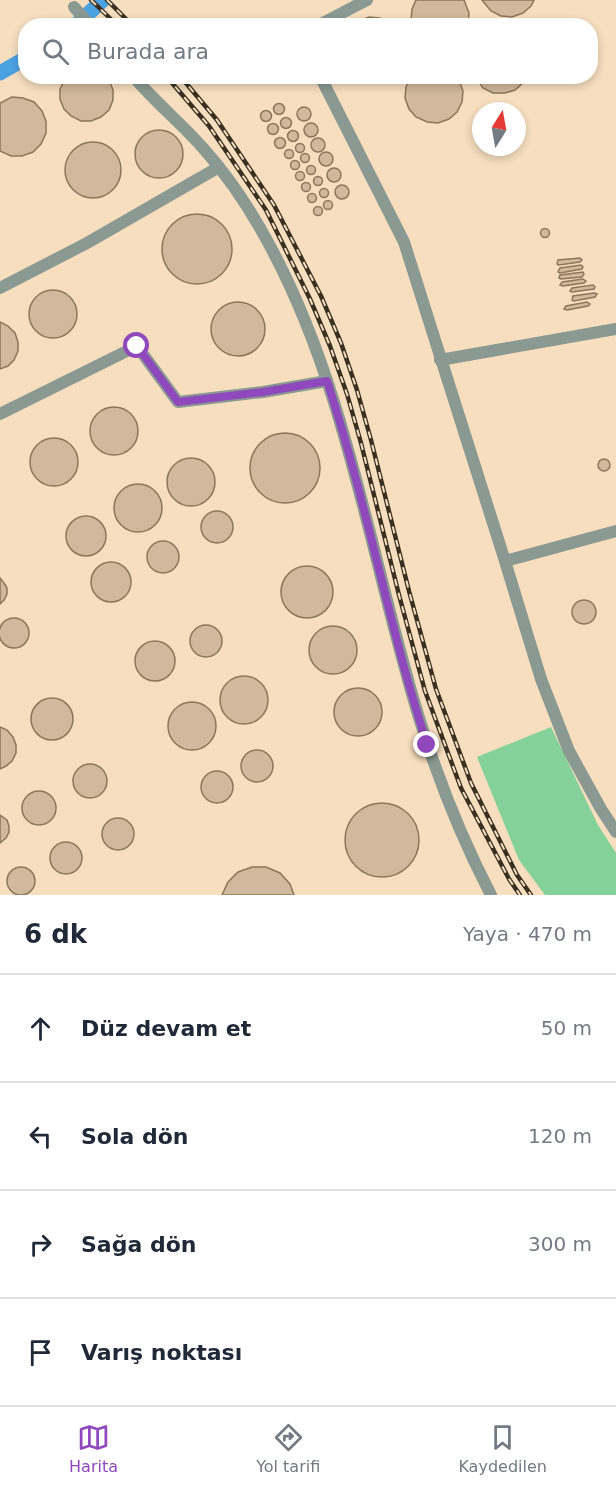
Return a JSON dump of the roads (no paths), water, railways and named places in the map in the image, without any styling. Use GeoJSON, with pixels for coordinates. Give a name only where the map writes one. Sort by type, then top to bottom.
{"type":"FeatureCollection","features":[{"type":"Feature","properties":{"kind":"street"},"geometry":{"type":"LineString","coordinates":[[332,18],[367,0]]}},
{"type":"Feature","properties":{"kind":"street"},"geometry":{"type":"LineString","coordinates":[[74,7],[84,18]]}},
{"type":"Feature","properties":{"kind":"street"},"geometry":{"type":"LineString","coordinates":[[141,84],[219,167],[251,213],[288,281],[327,381],[353,468],[404,666],[427,745],[453,815],[490,895]]}},
{"type":"Feature","properties":{"kind":"street"},"geometry":{"type":"LineString","coordinates":[[324,84],[404,242],[506,561],[541,679],[569,751],[600,809],[616,832]]}},
{"type":"Feature","properties":{"kind":"street"},"geometry":{"type":"LineString","coordinates":[[0,288],[87,243],[219,167]]}},
{"type":"Feature","properties":{"kind":"street"},"geometry":{"type":"LineString","coordinates":[[441,360],[616,329]]}},
{"type":"Feature","properties":{"kind":"street"},"geometry":{"type":"LineString","coordinates":[[0,414],[137,346],[178,402],[263,392],[327,381]]}},
{"type":"Feature","properties":{"kind":"street"},"geometry":{"type":"LineString","coordinates":[[506,561],[616,531]]}},
{"type":"Feature","properties":{"kind":"waterway"},"geometry":{"type":"LineString","coordinates":[[84,18],[103,0]]}},
{"type":"Feature","properties":{"kind":"waterway"},"geometry":{"type":"LineString","coordinates":[[0,73],[18,63]]}},
{"type":"Feature","properties":{"kind":"railway"},"geometry":{"type":"LineString","coordinates":[[91,0],[110,18]]}},
{"type":"Feature","properties":{"kind":"railway"},"geometry":{"type":"LineString","coordinates":[[107,0],[125,18]]}},
{"type":"Feature","properties":{"kind":"railway"},"geometry":{"type":"LineString","coordinates":[[173,84],[209,126],[266,210],[310,299],[347,394],[425,691],[461,788],[509,879],[520,895]]}},
{"type":"Feature","properties":{"kind":"railway"},"geometry":{"type":"LineString","coordinates":[[187,84],[217,120],[274,205],[321,296],[341,343],[371,440],[436,689],[471,783],[517,875],[531,895]]}}]}
